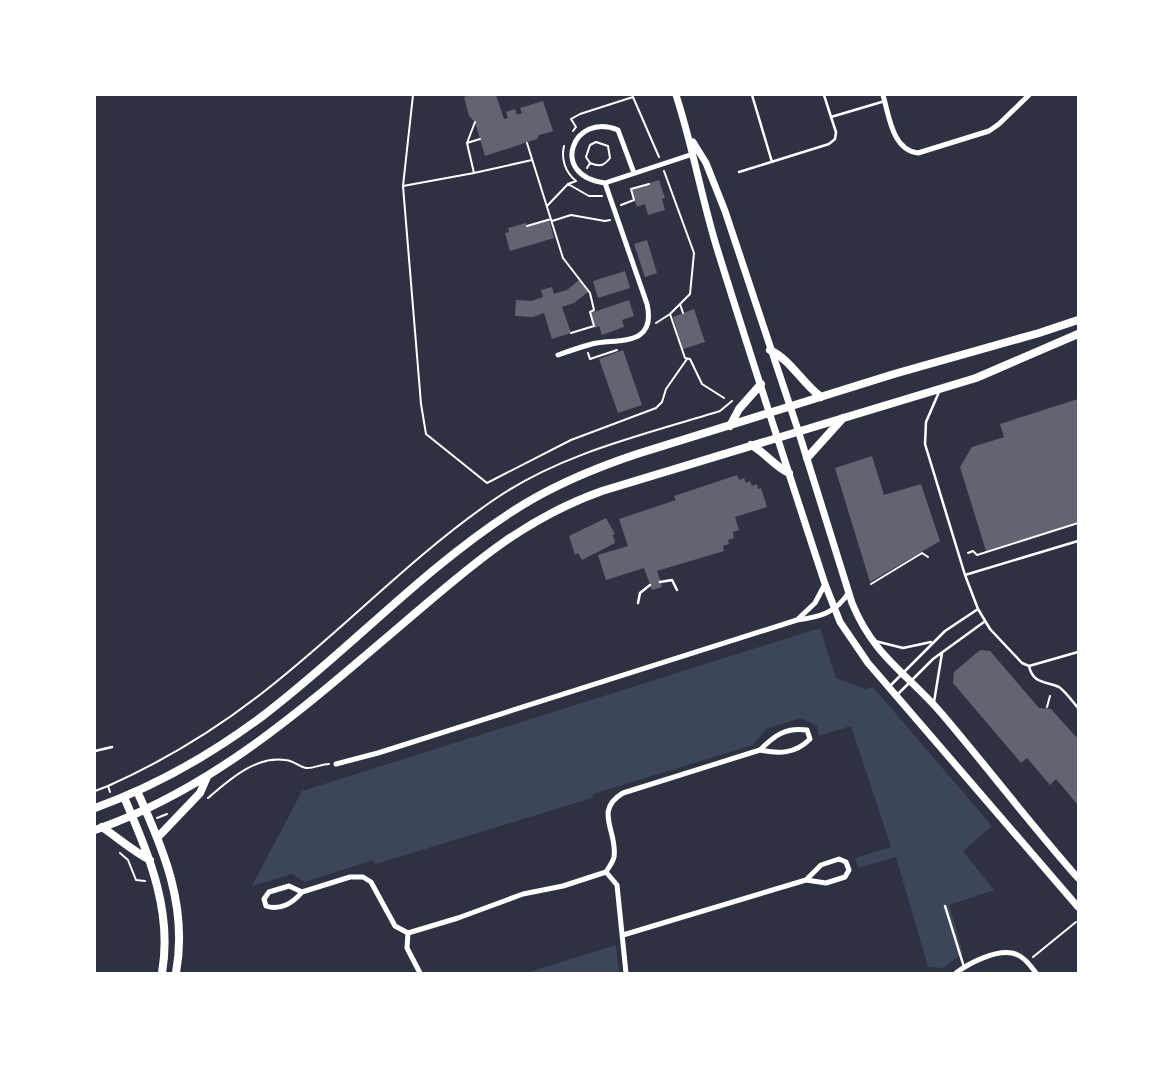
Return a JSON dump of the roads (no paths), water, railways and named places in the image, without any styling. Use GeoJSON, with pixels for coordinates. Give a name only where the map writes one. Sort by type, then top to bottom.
{"type":"FeatureCollection","features":[{"type":"Feature","properties":{"kind":"main road"},"geometry":{"type":"LineString","coordinates":[[676,95],[690,138],[716,243],[834,609],[852,643],[1078,907]]}},
{"type":"Feature","properties":{"kind":"main road"},"geometry":{"type":"LineString","coordinates":[[690,138],[716,186],[798,430],[857,614],[872,641],[901,674],[934,705],[1078,878]]}},
{"type":"Feature","properties":{"kind":"main road"},"geometry":{"type":"LineString","coordinates":[[95,808],[124,797],[203,756],[264,715],[463,547],[530,500],[596,468],[894,374],[1039,334],[1078,320]]}},
{"type":"Feature","properties":{"kind":"main road"},"geometry":{"type":"LineString","coordinates":[[98,829],[145,809],[207,777],[252,748],[285,723],[481,557],[520,529],[586,497],[798,430],[990,373],[1078,334]]}},
{"type":"Feature","properties":{"kind":"main road"},"geometry":{"type":"LineString","coordinates":[[770,350],[783,356],[806,384],[821,397]]}},
{"type":"Feature","properties":{"kind":"main road"},"geometry":{"type":"LineString","coordinates":[[730,426],[739,409],[761,384]]}},
{"type":"Feature","properties":{"kind":"main road"},"geometry":{"type":"LineString","coordinates":[[807,458],[843,418]]}},
{"type":"Feature","properties":{"kind":"main road"},"geometry":{"type":"LineString","coordinates":[[751,445],[764,454],[776,468],[790,473]]}},
{"type":"Feature","properties":{"kind":"main road"},"geometry":{"type":"LineString","coordinates":[[158,837],[200,793],[207,777]]}},
{"type":"Feature","properties":{"kind":"main road"},"geometry":{"type":"LineString","coordinates":[[136,791],[158,837],[171,872],[178,909],[176,973]]}},
{"type":"Feature","properties":{"kind":"main road"},"geometry":{"type":"LineString","coordinates":[[124,797],[158,882],[164,934],[162,973]]}},
{"type":"Feature","properties":{"kind":"main road"},"geometry":{"type":"LineString","coordinates":[[98,829],[130,846],[137,853],[150,860]]}},
{"type":"Feature","properties":{"kind":"street"},"geometry":{"type":"LineString","coordinates":[[883,95],[899,143],[906,150],[918,153],[989,131],[1029,95]]}},
{"type":"Feature","properties":{"kind":"street"},"geometry":{"type":"LineString","coordinates":[[634,173],[618,130],[607,126],[581,133],[575,141],[571,152],[572,164],[581,175],[590,181],[605,183],[693,154]]}},
{"type":"Feature","properties":{"kind":"street"},"geometry":{"type":"LineString","coordinates":[[558,355],[585,346],[635,338],[642,331],[649,315],[605,183]]}},
{"type":"Feature","properties":{"kind":"street"},"geometry":{"type":"LineString","coordinates":[[797,620],[815,603],[825,584]]}},
{"type":"Feature","properties":{"kind":"street"},"geometry":{"type":"LineString","coordinates":[[336,764],[378,753],[797,620],[823,616],[843,602],[849,592]]}},
{"type":"Feature","properties":{"kind":"street"},"geometry":{"type":"LineString","coordinates":[[302,892],[289,886],[269,892],[264,899],[266,906],[274,908],[294,902],[302,892],[350,877],[363,877],[371,882],[395,926],[408,933],[458,918],[523,894],[563,886],[606,872],[614,857],[608,810],[612,800],[623,792],[760,750],[780,754],[802,747],[810,740],[807,730],[797,728],[774,735],[760,750]]}},
{"type":"Feature","properties":{"kind":"street"},"geometry":{"type":"LineString","coordinates":[[623,935],[806,880],[826,883],[845,877],[849,870],[846,862],[839,858],[821,865],[806,880]]}},
{"type":"Feature","properties":{"kind":"street"},"geometry":{"type":"LineString","coordinates":[[606,872],[617,885],[626,973]]}},
{"type":"Feature","properties":{"kind":"street"},"geometry":{"type":"LineString","coordinates":[[408,933],[406,948],[420,973]]}},
{"type":"Feature","properties":{"kind":"street"},"geometry":{"type":"LineString","coordinates":[[956,973],[964,967],[991,956],[1011,953],[1027,962],[1036,973]]}},
{"type":"Feature","properties":{"kind":"lane"},"geometry":{"type":"LineString","coordinates":[[752,95],[772,162]]}},
{"type":"Feature","properties":{"kind":"lane"},"geometry":{"type":"LineString","coordinates":[[739,172],[829,144],[835,139],[836,132],[824,95]]}},
{"type":"Feature","properties":{"kind":"lane"},"geometry":{"type":"LineString","coordinates":[[831,117],[885,102]]}},
{"type":"Feature","properties":{"kind":"lane"},"geometry":{"type":"LineString","coordinates":[[940,389],[926,422],[925,444],[965,575],[984,622],[1022,663],[1029,666],[1078,652]]}},
{"type":"Feature","properties":{"kind":"lane"},"geometry":{"type":"LineString","coordinates":[[965,575],[1078,541]]}},
{"type":"Feature","properties":{"kind":"lane"},"geometry":{"type":"LineString","coordinates":[[660,582],[672,580],[677,590]]}},
{"type":"Feature","properties":{"kind":"lane"},"geometry":{"type":"LineString","coordinates":[[638,603],[640,593],[650,585]]}},
{"type":"Feature","properties":{"kind":"lane"},"geometry":{"type":"LineString","coordinates":[[889,687],[932,642],[978,608]]}},
{"type":"Feature","properties":{"kind":"lane"},"geometry":{"type":"LineString","coordinates":[[896,696],[942,652],[984,622]]}},
{"type":"Feature","properties":{"kind":"lane"},"geometry":{"type":"LineString","coordinates":[[872,641],[903,648],[932,642]]}},
{"type":"Feature","properties":{"kind":"lane"},"geometry":{"type":"LineString","coordinates":[[934,705],[942,652]]}},
{"type":"Feature","properties":{"kind":"lane"},"geometry":{"type":"LineString","coordinates":[[1029,666],[1031,673],[1037,681],[1058,687],[1078,708]]}},
{"type":"Feature","properties":{"kind":"lane"},"geometry":{"type":"LineString","coordinates":[[95,751],[112,747]]}},
{"type":"Feature","properties":{"kind":"lane"},"geometry":{"type":"LineString","coordinates":[[945,906],[964,967]]}}]}
